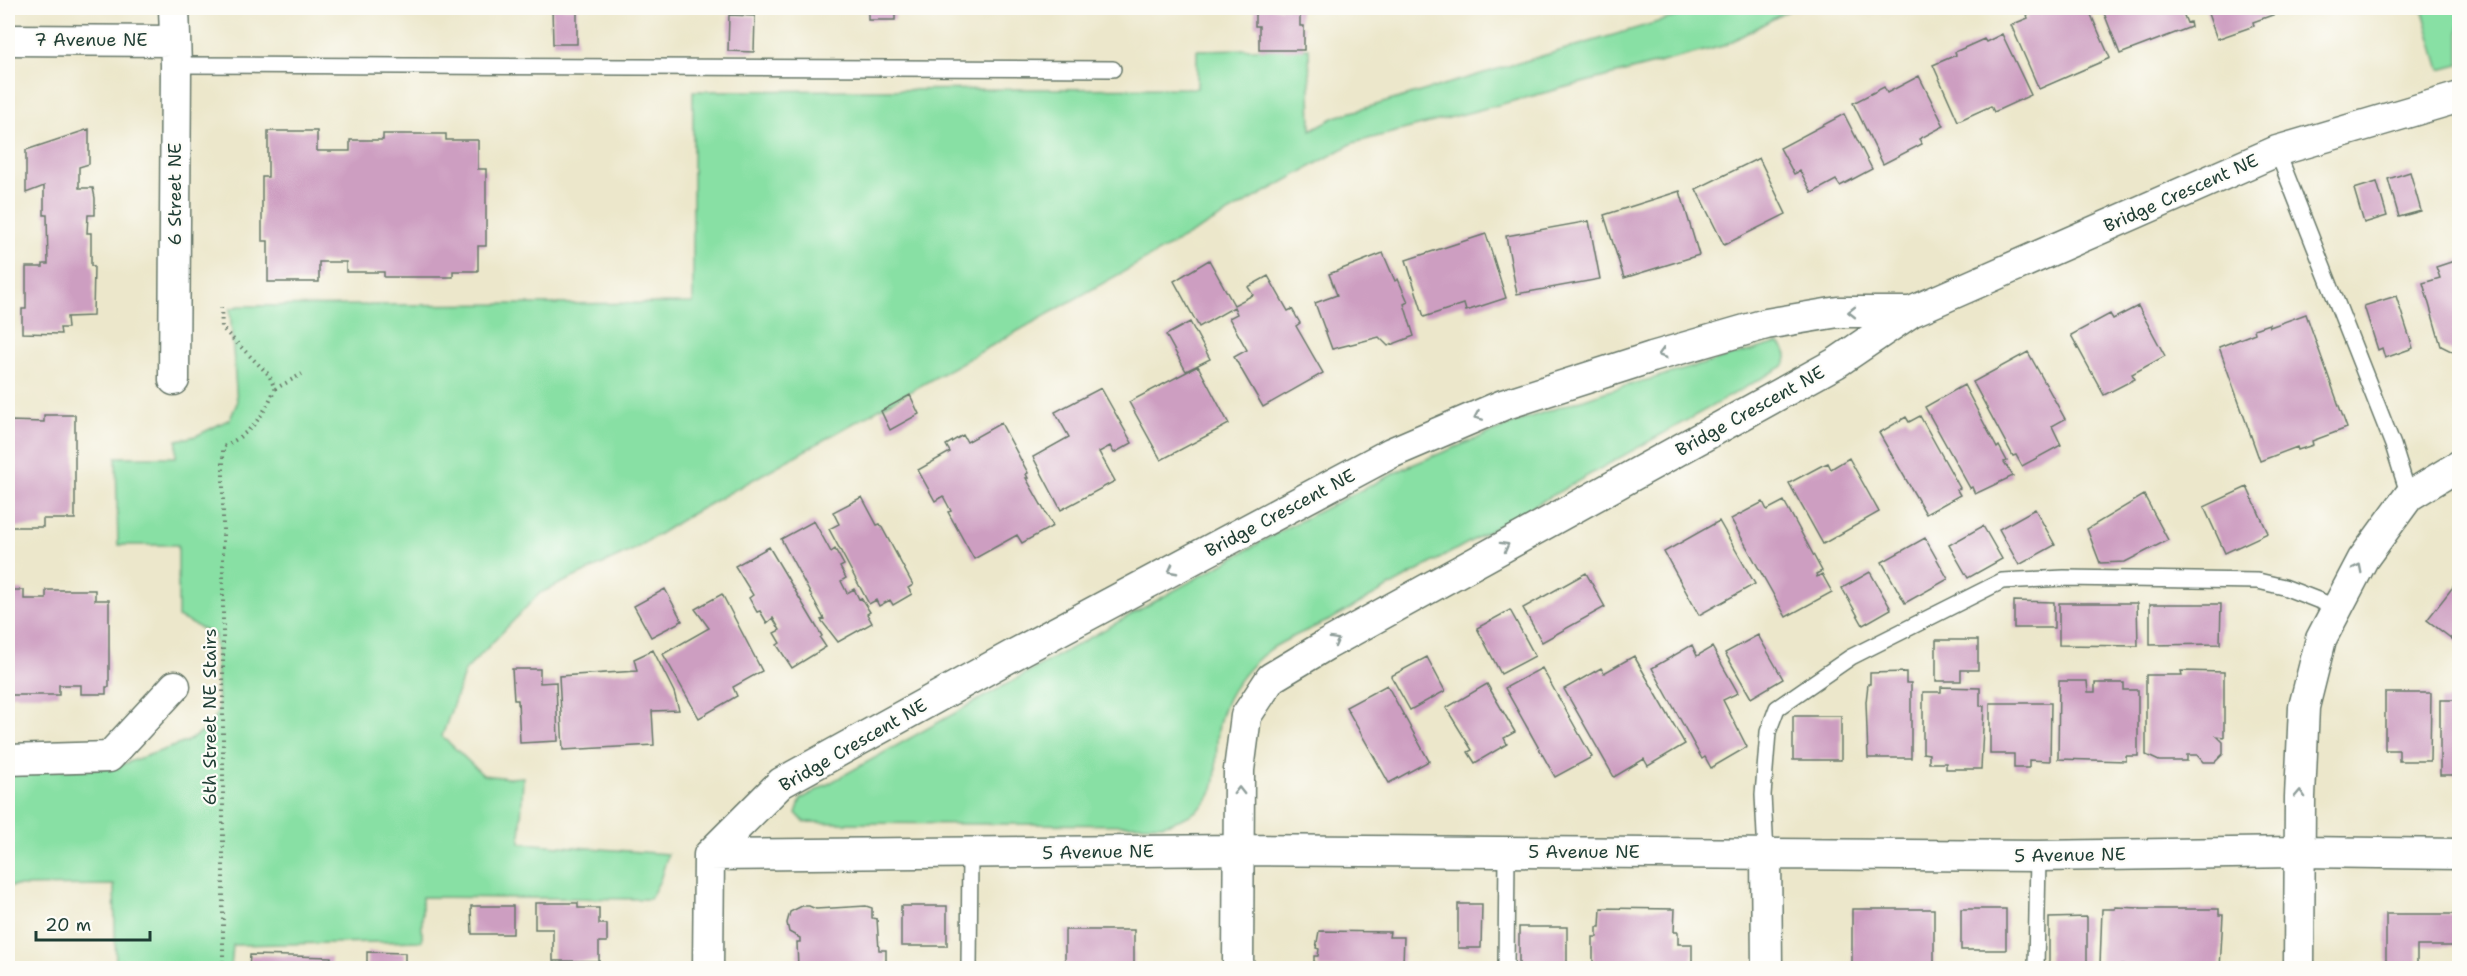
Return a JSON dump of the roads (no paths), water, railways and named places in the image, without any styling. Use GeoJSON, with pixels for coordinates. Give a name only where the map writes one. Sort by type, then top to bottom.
{"type":"FeatureCollection","features":[{"type":"Feature","properties":{"kind":"street","name":"6 Street NE"},"geometry":{"type":"LineString","coordinates":[[174,8],[174,380]]}},
{"type":"Feature","properties":{"kind":"street","name":"7 Avenue NE"},"geometry":{"type":"LineString","coordinates":[[8,40],[175,53]]}},
{"type":"Feature","properties":{"kind":"street","name":"Bridge Crescent NE"},"geometry":{"type":"LineString","coordinates":[[1238,969],[1239,770],[1246,716],[1271,678],[1836,363],[1911,312],[2277,151],[2460,97]]}},
{"type":"Feature","properties":{"kind":"street","name":"Bridge Crescent NE"},"geometry":{"type":"LineString","coordinates":[[709,855],[781,783],[1391,453],[1503,405],[1652,357],[1766,324],[1838,312],[1911,312]]}},
{"type":"Feature","properties":{"kind":"street"},"geometry":{"type":"LineString","coordinates":[[2299,969],[2304,707],[2321,639],[2363,559],[2409,496],[2460,465]]}},
{"type":"Feature","properties":{"kind":"street"},"geometry":{"type":"LineString","coordinates":[[8,760],[109,758],[175,686]]}},
{"type":"Feature","properties":{"kind":"street","name":"5 Avenue NE"},"geometry":{"type":"LineString","coordinates":[[709,855],[1239,850],[2038,856],[2300,852],[2460,854]]}},
{"type":"Feature","properties":{"kind":"street"},"geometry":{"type":"LineString","coordinates":[[1766,854],[1767,969]]}},
{"type":"Feature","properties":{"kind":"street"},"geometry":{"type":"LineString","coordinates":[[708,969],[709,855]]}},
{"type":"Feature","properties":{"kind":"lane"},"geometry":{"type":"LineString","coordinates":[[175,53],[1113,69]]}},
{"type":"Feature","properties":{"kind":"lane"},"geometry":{"type":"LineString","coordinates":[[2277,151],[2393,445],[2409,496]]}},
{"type":"Feature","properties":{"kind":"lane"},"geometry":{"type":"LineString","coordinates":[[1766,854],[1763,795],[1768,732],[1777,708],[1851,657],[2001,581],[2064,578],[2259,581],[2284,586],[2338,608]]}},
{"type":"Feature","properties":{"kind":"lane"},"geometry":{"type":"LineString","coordinates":[[1506,969],[1507,852]]}},
{"type":"Feature","properties":{"kind":"lane"},"geometry":{"type":"LineString","coordinates":[[969,969],[970,853]]}},
{"type":"Feature","properties":{"kind":"lane"},"geometry":{"type":"LineString","coordinates":[[2036,969],[2038,856]]}}]}
